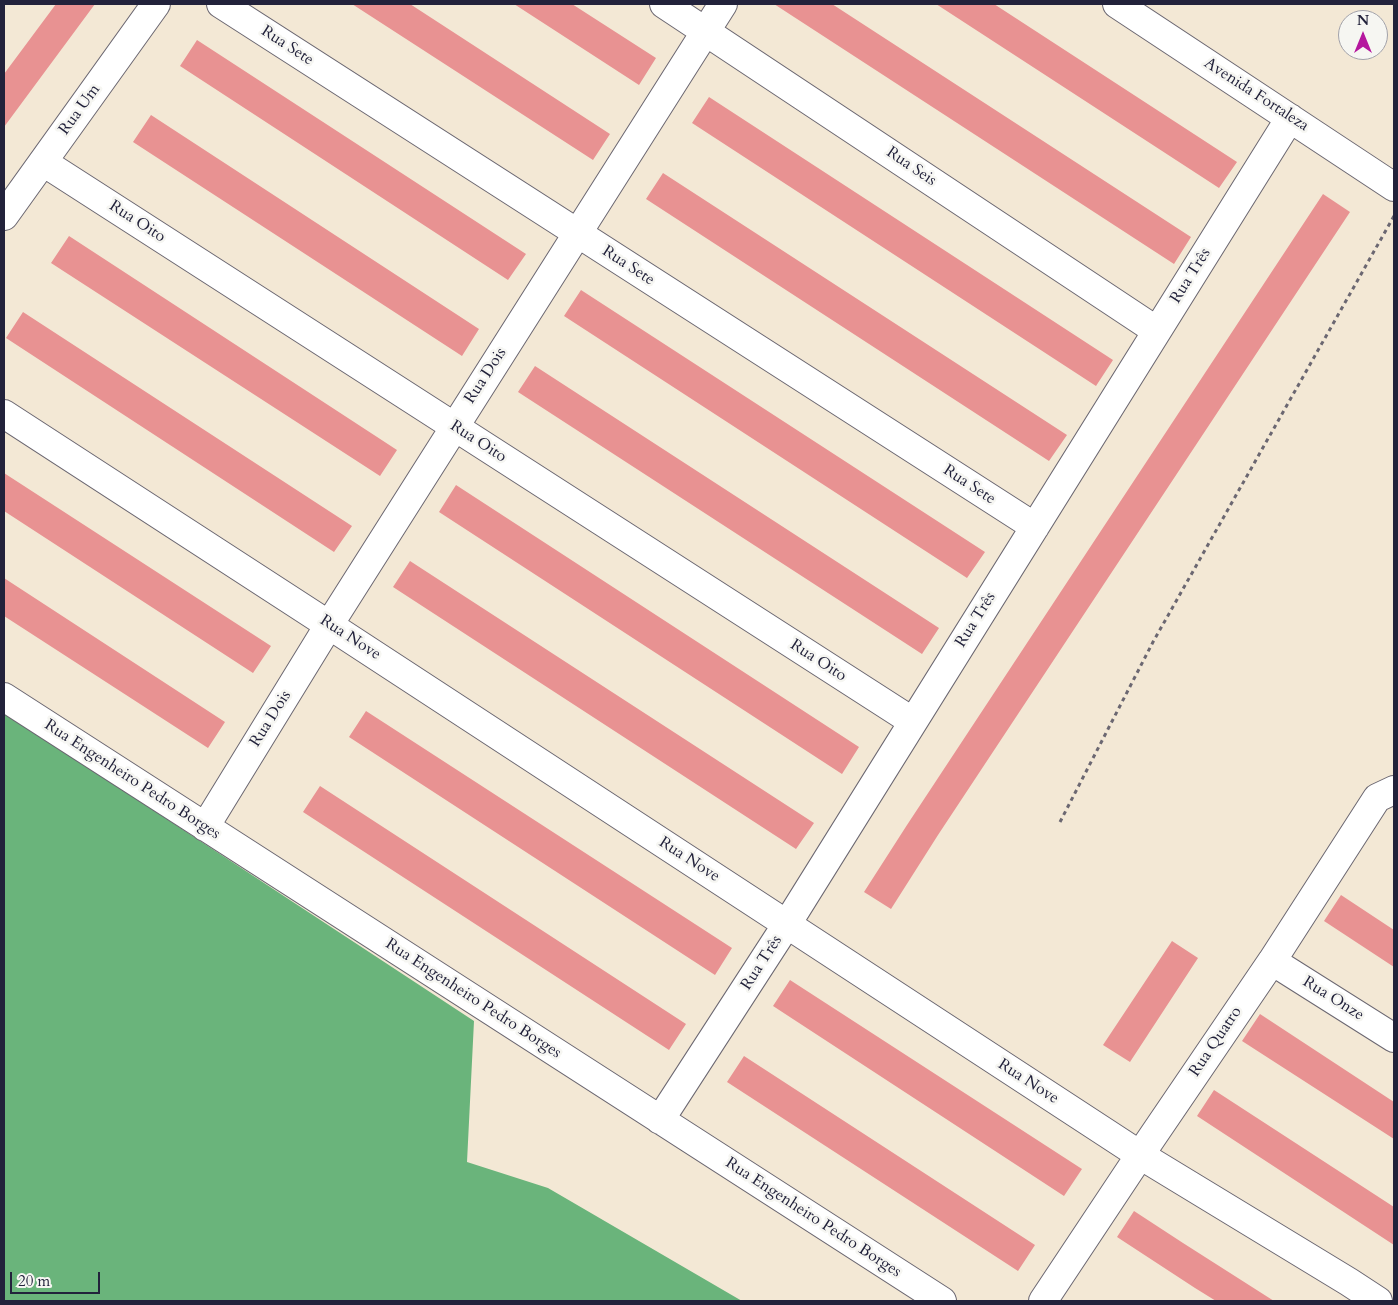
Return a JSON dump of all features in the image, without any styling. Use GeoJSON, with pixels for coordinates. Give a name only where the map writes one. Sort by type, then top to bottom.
{"type":"FeatureCollection","features":[{"type":"Feature","properties":{"kind":"street","name":"Rua Um"},"geometry":{"type":"LineString","coordinates":[[4,216],[156,4]]}},
{"type":"Feature","properties":{"kind":"street","name":"Rua Sete"},"geometry":{"type":"LineString","coordinates":[[221,4],[1035,527]]}},
{"type":"Feature","properties":{"kind":"street","name":"Rua Seis"},"geometry":{"type":"LineString","coordinates":[[664,4],[1157,331]]}},
{"type":"Feature","properties":{"kind":"street","name":"Rua Dois"},"geometry":{"type":"LineString","coordinates":[[205,827],[330,624],[723,4]]}},
{"type":"Feature","properties":{"kind":"street","name":"Avenida Fortaleza"},"geometry":{"type":"LineString","coordinates":[[1117,4],[1394,186]]}},
{"type":"Feature","properties":{"kind":"street","name":"Rua Três"},"geometry":{"type":"LineString","coordinates":[[660,1120],[787,924],[1290,118]]}},
{"type":"Feature","properties":{"kind":"street","name":"Rua Oito"},"geometry":{"type":"LineString","coordinates":[[43,162],[912,722]]}},
{"type":"Feature","properties":{"kind":"street","name":"Rua Nove"},"geometry":{"type":"LineString","coordinates":[[4,414],[330,624],[1140,1154],[1378,1301]]}},
{"type":"Feature","properties":{"kind":"street","name":"Rua Engenheiro Pedro Borges"},"geometry":{"type":"LineString","coordinates":[[4,697],[942,1301]]}},
{"type":"Feature","properties":{"kind":"street","name":"Rua Quatro"},"geometry":{"type":"LineString","coordinates":[[1043,1301],[1140,1154],[1272,961],[1377,798],[1394,790]]}},
{"type":"Feature","properties":{"kind":"street","name":"Rua Onze"},"geometry":{"type":"LineString","coordinates":[[1272,961],[1394,1038]]}},
{"type":"Feature","properties":{"kind":"path"},"geometry":{"type":"LineString","coordinates":[[1060,822],[1153,642],[1394,216]]}},
{"type":"Feature","properties":{"kind":"green space"},"geometry":{"type":"Polygon","coordinates":[[[4,712],[474,1021],[467,1162],[548,1188],[742,1301],[4,1301],[4,712]]]}},
{"type":"Feature","properties":{"kind":"building"},"geometry":{"type":"Polygon","coordinates":[[[56,4],[95,4],[4,127],[4,74],[56,4]]]}},
{"type":"Feature","properties":{"kind":"building"},"geometry":{"type":"Polygon","coordinates":[[[352,4],[410,4],[610,134],[593,160],[352,4]]]}},
{"type":"Feature","properties":{"kind":"building"},"geometry":{"type":"Polygon","coordinates":[[[514,4],[572,4],[656,58],[639,85],[514,4]]]}},
{"type":"Feature","properties":{"kind":"building"},"geometry":{"type":"Polygon","coordinates":[[[774,4],[832,4],[1191,237],[1174,264],[774,4]]]}},
{"type":"Feature","properties":{"kind":"building"},"geometry":{"type":"Polygon","coordinates":[[[936,4],[994,4],[1237,162],[1219,188],[936,4]]]}},
{"type":"Feature","properties":{"kind":"building"},"geometry":{"type":"Polygon","coordinates":[[[197,40],[526,254],[508,280],[180,66],[197,40]]]}},
{"type":"Feature","properties":{"kind":"building"},"geometry":{"type":"Polygon","coordinates":[[[709,97],[1113,360],[1096,386],[692,123],[709,97]]]}},
{"type":"Feature","properties":{"kind":"building"},"geometry":{"type":"Polygon","coordinates":[[[151,115],[479,329],[462,356],[133,142],[151,115]]]}},
{"type":"Feature","properties":{"kind":"building"},"geometry":{"type":"Polygon","coordinates":[[[663,173],[1067,435],[1049,461],[646,199],[663,173]]]}},
{"type":"Feature","properties":{"kind":"building"},"geometry":{"type":"Polygon","coordinates":[[[1323,194],[1350,212],[891,909],[864,892],[907,825],[1323,194]]]}},
{"type":"Feature","properties":{"kind":"building"},"geometry":{"type":"Polygon","coordinates":[[[69,236],[397,450],[380,476],[51,263],[69,236]]]}},
{"type":"Feature","properties":{"kind":"building"},"geometry":{"type":"Polygon","coordinates":[[[581,290],[985,552],[967,578],[564,316],[581,290]]]}},
{"type":"Feature","properties":{"kind":"building"},"geometry":{"type":"Polygon","coordinates":[[[23,312],[352,526],[334,552],[6,338],[23,312]]]}},
{"type":"Feature","properties":{"kind":"building"},"geometry":{"type":"Polygon","coordinates":[[[535,366],[939,628],[922,654],[518,392],[535,366]]]}},
{"type":"Feature","properties":{"kind":"building"},"geometry":{"type":"Polygon","coordinates":[[[4,473],[271,646],[253,673],[4,511],[4,473]]]}},
{"type":"Feature","properties":{"kind":"building"},"geometry":{"type":"Polygon","coordinates":[[[456,485],[859,747],[842,774],[439,512],[456,485]]]}},
{"type":"Feature","properties":{"kind":"building"},"geometry":{"type":"Polygon","coordinates":[[[410,561],[814,823],[796,849],[393,587],[410,561]]]}},
{"type":"Feature","properties":{"kind":"building"},"geometry":{"type":"Polygon","coordinates":[[[4,578],[225,722],[208,748],[4,616],[4,578]]]}},
{"type":"Feature","properties":{"kind":"building"},"geometry":{"type":"Polygon","coordinates":[[[366,711],[732,948],[715,975],[349,737],[366,711]]]}},
{"type":"Feature","properties":{"kind":"building"},"geometry":{"type":"Polygon","coordinates":[[[320,786],[686,1024],[669,1050],[303,812],[320,786]]]}},
{"type":"Feature","properties":{"kind":"building"},"geometry":{"type":"Polygon","coordinates":[[[1341,895],[1394,930],[1394,967],[1324,921],[1341,895]]]}},
{"type":"Feature","properties":{"kind":"building"},"geometry":{"type":"Polygon","coordinates":[[[1172,941],[1198,958],[1130,1062],[1103,1045],[1172,941]]]}},
{"type":"Feature","properties":{"kind":"building"},"geometry":{"type":"Polygon","coordinates":[[[790,980],[1082,1169],[1064,1196],[773,1006],[790,980]]]}},
{"type":"Feature","properties":{"kind":"building"},"geometry":{"type":"Polygon","coordinates":[[[1260,1014],[1394,1102],[1394,1139],[1242,1041],[1260,1014]]]}},
{"type":"Feature","properties":{"kind":"building"},"geometry":{"type":"Polygon","coordinates":[[[744,1056],[1035,1245],[1018,1271],[727,1082],[744,1056]]]}},
{"type":"Feature","properties":{"kind":"building"},"geometry":{"type":"Polygon","coordinates":[[[1214,1090],[1394,1207],[1394,1245],[1197,1116],[1214,1090]]]}},
{"type":"Feature","properties":{"kind":"building"},"geometry":{"type":"Polygon","coordinates":[[[1134,1211],[1274,1301],[1216,1301],[1195,1288],[1117,1237],[1134,1211]]]}}]}
